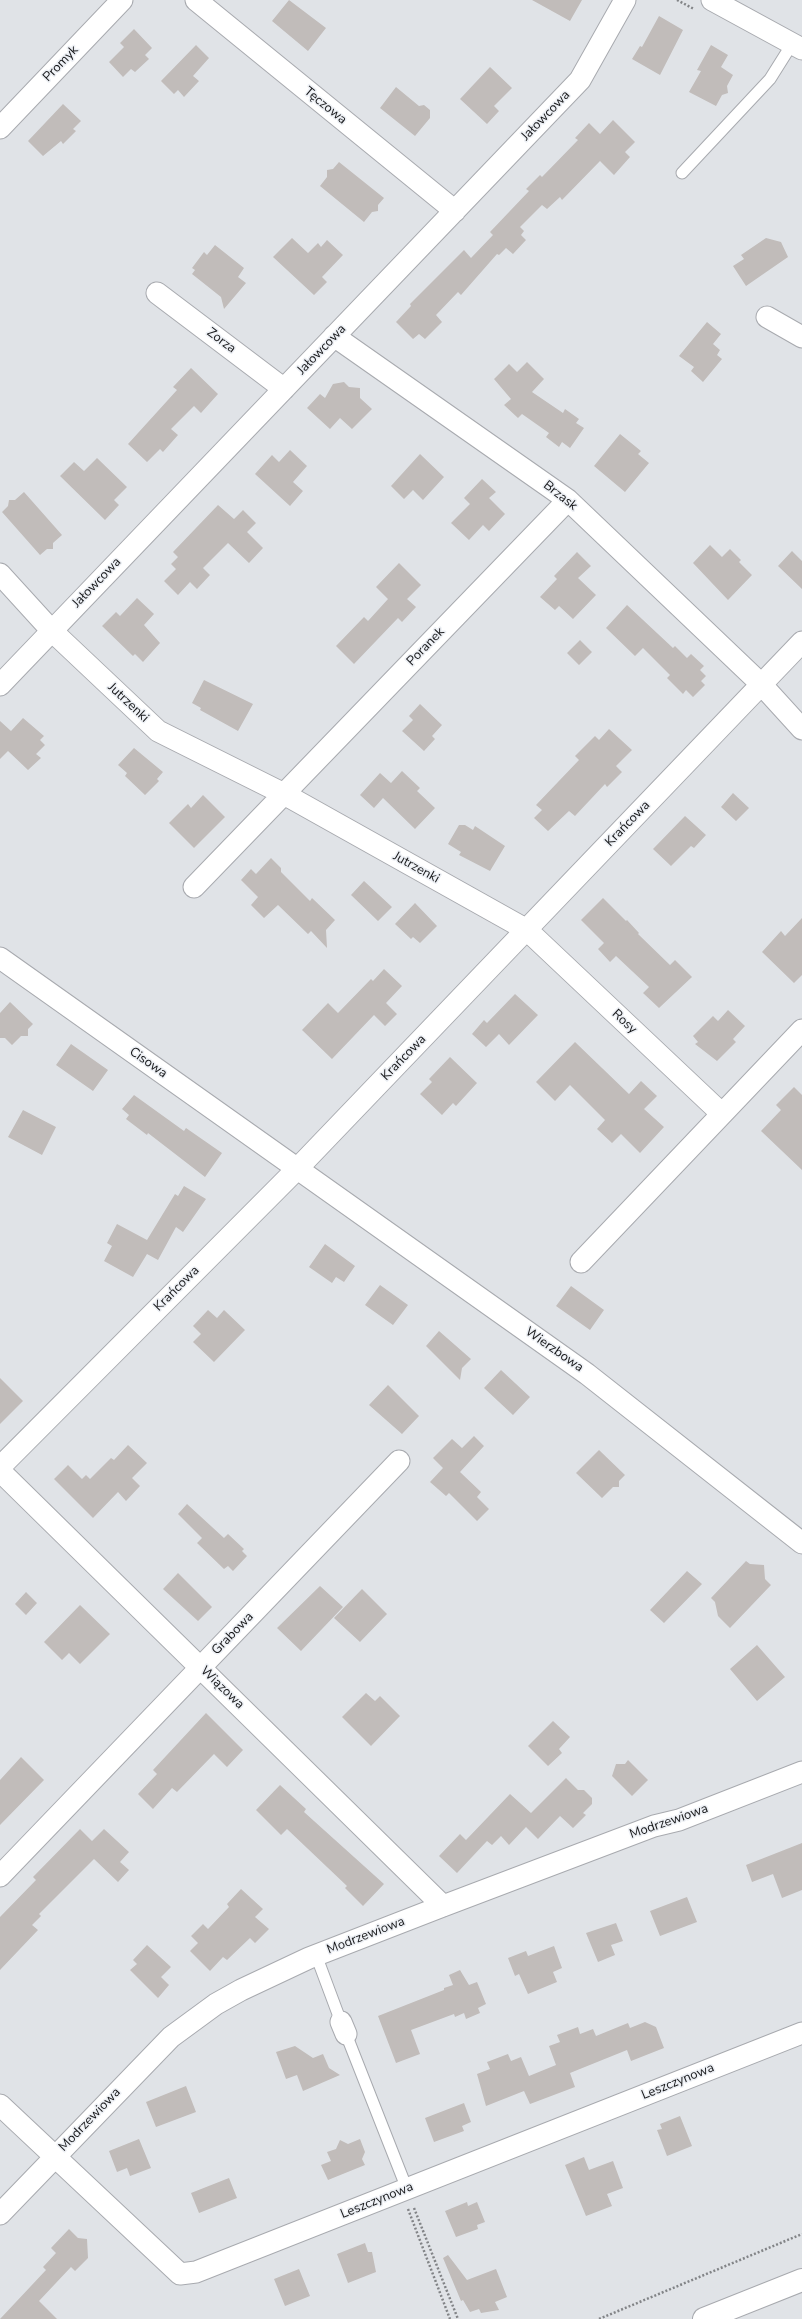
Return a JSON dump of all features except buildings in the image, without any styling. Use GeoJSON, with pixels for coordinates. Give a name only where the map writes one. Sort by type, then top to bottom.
{"type":"FeatureCollection","features":[{"type":"Feature","properties":{"kind":"street","name":"Promyk"},"geometry":{"type":"LineString","coordinates":[[0,128],[122,0]]}},
{"type":"Feature","properties":{"kind":"street","name":"Tęczowa"},"geometry":{"type":"LineString","coordinates":[[196,0],[454,211]]}},
{"type":"Feature","properties":{"kind":"street","name":"Jałowcowa"},"geometry":{"type":"LineString","coordinates":[[0,685],[580,80],[625,0]]}},
{"type":"Feature","properties":{"kind":"street"},"geometry":{"type":"LineString","coordinates":[[716,1],[797,47]]}},
{"type":"Feature","properties":{"kind":"street","name":"Zorza"},"geometry":{"type":"LineString","coordinates":[[157,293],[284,389]]}},
{"type":"Feature","properties":{"kind":"street"},"geometry":{"type":"LineString","coordinates":[[767,317],[802,337]]}},
{"type":"Feature","properties":{"kind":"street","name":"Brzask"},"geometry":{"type":"LineString","coordinates":[[334,336],[568,500],[762,684],[802,729]]}},
{"type":"Feature","properties":{"kind":"street","name":"Poranek"},"geometry":{"type":"LineString","coordinates":[[284,794],[568,500]]}},
{"type":"Feature","properties":{"kind":"street","name":"Jutrzenki"},"geometry":{"type":"LineString","coordinates":[[0,574],[52,631],[158,731],[284,794],[527,930]]}},
{"type":"Feature","properties":{"kind":"street","name":"Krańcowa"},"geometry":{"type":"LineString","coordinates":[[0,1467],[297,1169],[802,642]]}},
{"type":"Feature","properties":{"kind":"street"},"geometry":{"type":"LineString","coordinates":[[194,887],[284,794]]}},
{"type":"Feature","properties":{"kind":"street","name":"Rosy"},"geometry":{"type":"LineString","coordinates":[[527,930],[721,1113]]}},
{"type":"Feature","properties":{"kind":"street","name":"Cisowa"},"geometry":{"type":"LineString","coordinates":[[0,958],[297,1169]]}},
{"type":"Feature","properties":{"kind":"street"},"geometry":{"type":"LineString","coordinates":[[581,1262],[721,1113],[802,1030]]}},
{"type":"Feature","properties":{"kind":"street","name":"Wierzbowa"},"geometry":{"type":"LineString","coordinates":[[297,1169],[587,1374],[802,1543]]}},
{"type":"Feature","properties":{"kind":"street","name":"Grabowa"},"geometry":{"type":"LineString","coordinates":[[0,1876],[399,1461]]}},
{"type":"Feature","properties":{"kind":"street","name":"Wiązowa"},"geometry":{"type":"LineString","coordinates":[[0,1471],[443,1906]]}},
{"type":"Feature","properties":{"kind":"street","name":"Modrzewiowa"},"geometry":{"type":"LineString","coordinates":[[0,2214],[171,2037],[222,2000],[316,1955],[654,1826],[679,1820],[802,1772]]}},
{"type":"Feature","properties":{"kind":"street","name":"Leszczynowa"},"geometry":{"type":"LineString","coordinates":[[0,2104],[54,2157],[180,2274],[196,2272],[802,2033]]}},
{"type":"Feature","properties":{"kind":"street"},"geometry":{"type":"LineString","coordinates":[[704,2319],[727,2315],[802,2280]]}},
{"type":"Feature","properties":{"kind":"lane"},"geometry":{"type":"LineString","coordinates":[[682,173],[770,79],[797,47]]}},
{"type":"Feature","properties":{"kind":"lane"},"geometry":{"type":"LineString","coordinates":[[316,1955],[404,2190]]}},
{"type":"Feature","properties":{"kind":"path"},"geometry":{"type":"LineString","coordinates":[[404,2190],[450,2319]]}},
{"type":"Feature","properties":{"kind":"path"},"geometry":{"type":"LineString","coordinates":[[404,2190],[458,2319]]}},
{"type":"Feature","properties":{"kind":"path"},"geometry":{"type":"LineString","coordinates":[[599,2319],[802,2234]]}}]}
